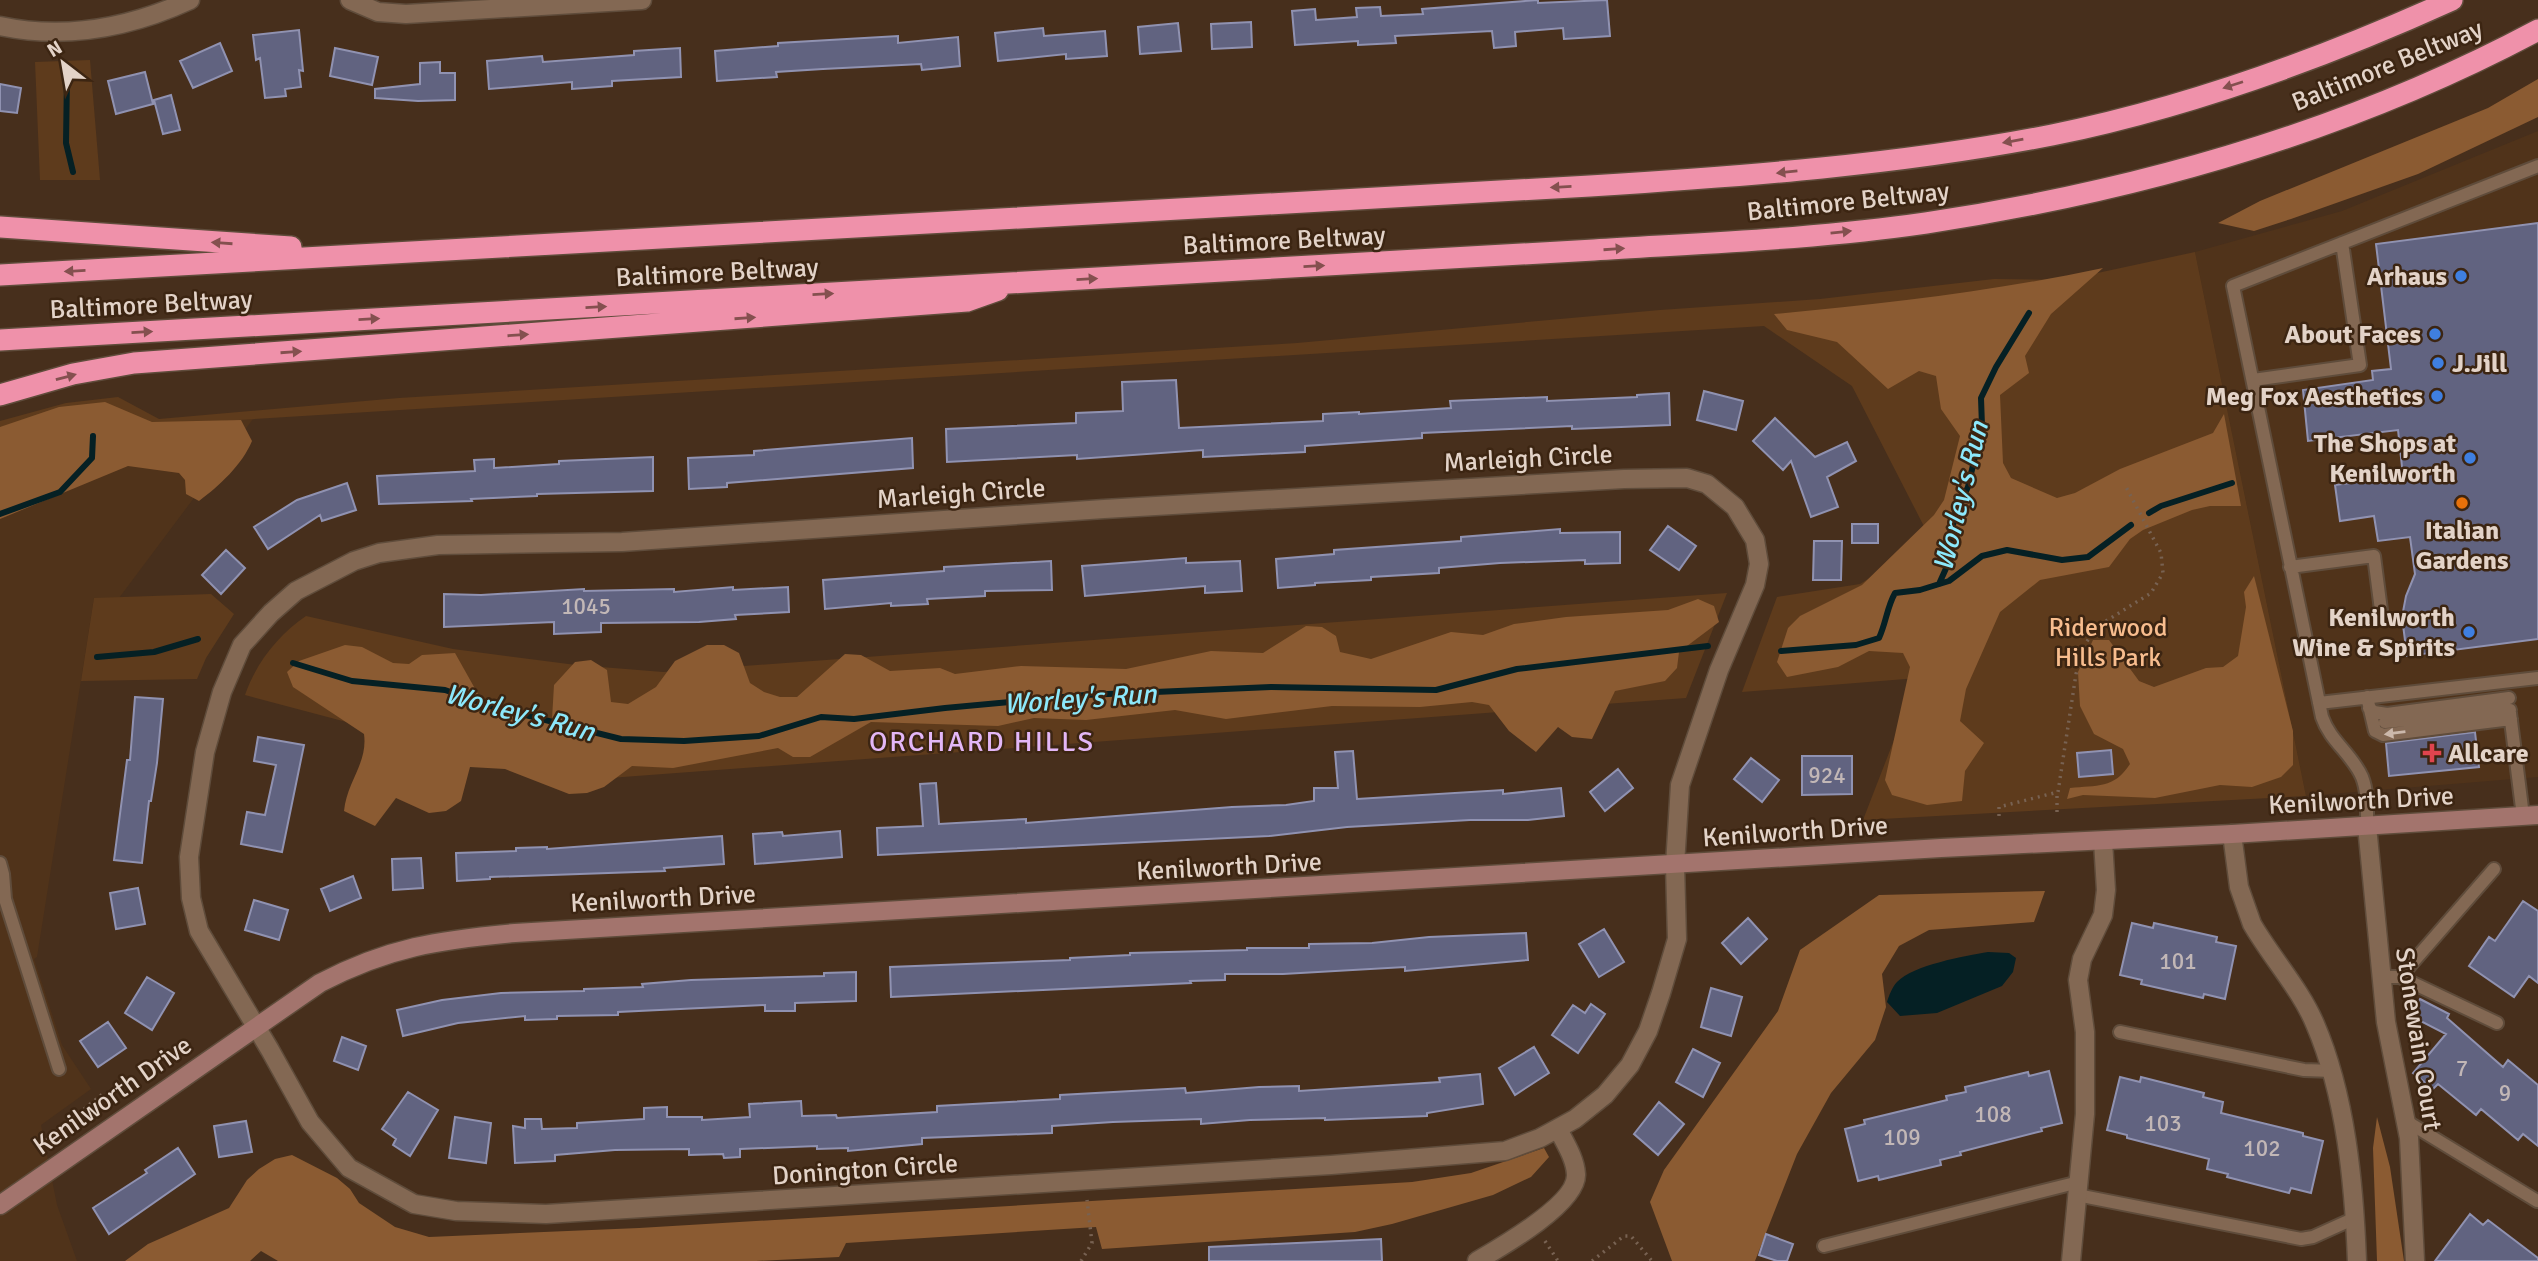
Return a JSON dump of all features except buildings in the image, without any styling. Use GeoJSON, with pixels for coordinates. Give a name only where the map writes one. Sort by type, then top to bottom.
{"type":"FeatureCollection","features":[{"type":"Feature","properties":{"kind":"highway"},"geometry":{"type":"LineString","coordinates":[[2298,64],[2426,0]]}},
{"type":"Feature","properties":{"kind":"highway","name":"Baltimore Beltway"},"geometry":{"type":"LineString","coordinates":[[0,275],[1776,174],[1914,159],[2053,134],[2173,105],[2298,64],[2452,0]]}},
{"type":"Feature","properties":{"kind":"highway","name":"Baltimore Beltway"},"geometry":{"type":"LineString","coordinates":[[0,340],[1774,238],[1924,223],[2071,198],[2193,167],[2321,126],[2384,101],[2434,81],[2538,30]]}},
{"type":"Feature","properties":{"kind":"highway"},"geometry":{"type":"LineString","coordinates":[[0,227],[388,253]]}},
{"type":"Feature","properties":{"kind":"highway"},"geometry":{"type":"LineString","coordinates":[[0,395],[73,374],[134,363],[967,301],[1019,283]]}},
{"type":"Feature","properties":{"kind":"street"},"geometry":{"type":"LineString","coordinates":[[0,26],[45,33],[101,29],[162,13],[190,0]]}},
{"type":"Feature","properties":{"kind":"street"},"geometry":{"type":"LineString","coordinates":[[350,0],[378,12],[406,14],[642,0]]}},
{"type":"Feature","properties":{"kind":"street","name":"Marleigh Circle"},"geometry":{"type":"LineString","coordinates":[[256,1027],[199,931],[191,898],[189,857],[205,752],[222,692],[242,645],[271,613],[296,591],[354,561],[379,553],[438,545],[622,542],[1118,508],[1624,479],[1687,478],[1707,484],[1735,507],[1755,540],[1759,564],[1755,584],[1719,670],[1681,785],[1675,864]]}},
{"type":"Feature","properties":{"kind":"street","name":"Kenilworth Drive"},"geometry":{"type":"LineString","coordinates":[[0,1206],[312,988],[346,969],[386,954],[451,939],[514,933],[1941,848],[2530,816]]}},
{"type":"Feature","properties":{"kind":"street","name":"Stonewain Court"},"geometry":{"type":"LineString","coordinates":[[2367,826],[2386,1022],[2406,1121],[2415,1261]]}},
{"type":"Feature","properties":{"kind":"street"},"geometry":{"type":"LineString","coordinates":[[2232,834],[2245,909],[2258,934],[2315,1022],[2333,1071],[2351,1175],[2357,1261]]}},
{"type":"Feature","properties":{"kind":"street"},"geometry":{"type":"LineString","coordinates":[[2071,1261],[2085,1114],[2085,1032],[2078,980],[2082,959],[2103,915],[2106,890],[2103,841]]}},
{"type":"Feature","properties":{"kind":"street","name":"Donington Circle"},"geometry":{"type":"LineString","coordinates":[[256,1027],[310,1122],[349,1168],[414,1204],[456,1211],[546,1214],[1085,1181],[1505,1151],[1575,1119],[1605,1095],[1630,1065],[1648,1031],[1677,939],[1675,864]]}},
{"type":"Feature","properties":{"kind":"street"},"geometry":{"type":"LineString","coordinates":[[1478,1261],[1534,1224],[1566,1198],[1577,1177],[1574,1161],[1558,1129]]}},
{"type":"Feature","properties":{"kind":"lane"},"geometry":{"type":"LineString","coordinates":[[2367,826],[2367,798],[2363,778],[2326,729],[2319,703],[2233,286],[2538,166]]}},
{"type":"Feature","properties":{"kind":"lane"},"geometry":{"type":"LineString","coordinates":[[2253,380],[2360,365],[2342,243]]}},
{"type":"Feature","properties":{"kind":"lane"},"geometry":{"type":"LineString","coordinates":[[2290,567],[2374,556],[2381,610]]}},
{"type":"Feature","properties":{"kind":"lane"},"geometry":{"type":"LineString","coordinates":[[2319,703],[2369,707],[2507,681],[2538,678]]}},
{"type":"Feature","properties":{"kind":"lane"},"geometry":{"type":"LineString","coordinates":[[2507,681],[2530,816]]}},
{"type":"Feature","properties":{"kind":"lane"},"geometry":{"type":"LineString","coordinates":[[2369,707],[2374,712],[2387,714],[2510,709]]}},
{"type":"Feature","properties":{"kind":"lane"},"geometry":{"type":"LineString","coordinates":[[2369,707],[2375,731],[2383,735],[2510,709]]}},
{"type":"Feature","properties":{"kind":"lane"},"geometry":{"type":"LineString","coordinates":[[0,863],[5,899],[59,1069]]}},
{"type":"Feature","properties":{"kind":"lane"},"geometry":{"type":"LineString","coordinates":[[2400,978],[2494,869]]}},
{"type":"Feature","properties":{"kind":"lane"},"geometry":{"type":"LineString","coordinates":[[2382,977],[2400,978],[2497,1023]]}},
{"type":"Feature","properties":{"kind":"lane"},"geometry":{"type":"LineString","coordinates":[[2120,1032],[2304,1070],[2333,1071]]}},
{"type":"Feature","properties":{"kind":"lane"},"geometry":{"type":"LineString","coordinates":[[2406,1121],[2537,1201]]}},
{"type":"Feature","properties":{"kind":"lane"},"geometry":{"type":"LineString","coordinates":[[1824,1246],[2078,1188],[2301,1238],[2313,1237],[2355,1218]]}},
{"type":"Feature","properties":{"kind":"path"},"geometry":{"type":"LineString","coordinates":[[2057,813],[2057,792],[2076,674],[2084,644],[2098,626],[2151,593],[2163,573],[2161,553],[2126,487]]}},
{"type":"Feature","properties":{"kind":"path"},"geometry":{"type":"LineString","coordinates":[[1999,816],[1999,807],[2057,792]]}},
{"type":"Feature","properties":{"kind":"path"},"geometry":{"type":"LineString","coordinates":[[46,1140],[105,1092]]}},
{"type":"Feature","properties":{"kind":"path"},"geometry":{"type":"LineString","coordinates":[[1081,1261],[1092,1243],[1085,1181]]}},
{"type":"Feature","properties":{"kind":"path"},"geometry":{"type":"LineString","coordinates":[[1592,1261],[1624,1236],[1631,1236],[1652,1261]]}},
{"type":"Feature","properties":{"kind":"path"},"geometry":{"type":"LineString","coordinates":[[1549,1248],[1558,1261]]}},
{"type":"Feature","properties":{"kind":"shaded area"},"geometry":{"type":"Polygon","coordinates":[[[2538,131],[2538,777],[2306,796],[2195,252],[2342,211],[2538,131]]]}},
{"type":"Feature","properties":{"kind":"shaded area"},"geometry":{"type":"Polygon","coordinates":[[[253,419],[119,598],[94,598],[37,957],[34,959],[62,1045],[91,1089],[41,1125],[57,1205],[77,1261],[0,1261],[0,473],[125,427],[253,419]]]}},
{"type":"Feature","properties":{"kind":"green space"},"geometry":{"type":"Polygon","coordinates":[[[90,60],[100,180],[40,180],[35,62],[90,60]]]}},
{"type":"Feature","properties":{"kind":"green space"},"geometry":{"type":"Polygon","coordinates":[[[2538,79],[2538,117],[2418,174],[2254,231],[2218,223],[2260,201],[2488,108],[2538,79]]]}},
{"type":"Feature","properties":{"kind":"green space","name":"Riderwood Hills Park"},"geometry":{"type":"Polygon","coordinates":[[[2195,252],[2306,796],[1863,820],[1918,678],[1742,692],[1777,597],[1860,584],[1931,540],[1852,386],[1764,326],[125,427],[0,473],[0,421],[66,403],[118,397],[159,419],[399,398],[1297,343],[1660,310],[1820,299],[1994,279],[2065,280],[2195,252]]]}},
{"type":"Feature","properties":{"kind":"green space"},"geometry":{"type":"Polygon","coordinates":[[[2103,268],[2051,314],[2025,356],[2029,373],[2000,395],[2003,463],[2011,478],[2057,498],[2075,493],[2120,469],[2213,433],[2224,414],[2241,506],[2210,506],[2192,510],[2143,530],[2130,539],[2109,567],[2040,580],[2000,612],[1966,689],[1960,721],[1984,743],[1965,771],[1962,801],[1927,805],[1892,795],[1885,780],[1910,667],[1903,653],[1869,651],[1838,667],[1787,677],[1777,662],[1788,628],[1800,616],[1862,585],[1934,515],[1944,500],[1960,436],[1941,409],[1936,376],[1919,371],[1888,389],[1837,342],[1787,330],[1774,314],[1939,296],[2103,268]]]}},
{"type":"Feature","properties":{"kind":"green space"},"geometry":{"type":"Polygon","coordinates":[[[105,402],[152,422],[241,420],[252,441],[229,474],[199,501],[186,494],[185,480],[179,473],[128,466],[0,519],[0,427],[59,407],[105,402]]]}},
{"type":"Feature","properties":{"kind":"green space"},"geometry":{"type":"Polygon","coordinates":[[[2254,576],[2293,731],[2293,765],[2281,777],[2252,787],[2220,785],[2155,798],[2083,795],[2067,799],[2070,788],[2111,782],[2130,764],[2123,749],[2094,734],[2080,706],[2078,672],[2093,640],[2109,640],[2139,681],[2154,687],[2206,668],[2223,667],[2238,656],[2246,607],[2244,592],[2254,576]]]}},
{"type":"Feature","properties":{"kind":"green space"},"geometry":{"type":"Polygon","coordinates":[[[1727,593],[1686,698],[569,781],[245,695],[255,672],[269,651],[286,632],[306,616],[453,649],[576,665],[663,672],[1727,593]]]}},
{"type":"Feature","properties":{"kind":"green space"},"geometry":{"type":"Polygon","coordinates":[[[211,594],[234,614],[206,658],[197,679],[81,681],[94,598],[211,594]]]}},
{"type":"Feature","properties":{"kind":"green space"},"geometry":{"type":"Polygon","coordinates":[[[1698,599],[1714,606],[1719,622],[1679,652],[1677,668],[1665,681],[1615,691],[1592,739],[1572,737],[1558,727],[1536,752],[1509,731],[1489,705],[1472,702],[1420,707],[1332,706],[1226,719],[1175,710],[1086,720],[1034,718],[998,726],[871,722],[810,757],[793,757],[778,748],[673,768],[632,766],[604,787],[587,793],[569,794],[505,769],[470,767],[461,801],[446,811],[429,813],[396,798],[375,826],[344,811],[363,754],[364,734],[293,687],[287,672],[299,661],[345,645],[362,647],[393,663],[409,664],[422,655],[455,653],[487,710],[536,719],[552,719],[554,685],[575,662],[591,660],[607,670],[611,702],[628,704],[656,687],[675,661],[707,645],[724,645],[739,653],[750,683],[764,692],[780,697],[797,697],[845,654],[861,655],[890,671],[940,668],[955,674],[1021,666],[1126,669],[1211,651],[1263,653],[1306,626],[1322,627],[1336,636],[1340,652],[1371,659],[1451,632],[1483,635],[1514,624],[1566,617],[1668,610],[1698,599]]]}},
{"type":"Feature","properties":{"kind":"green space"},"geometry":{"type":"Polygon","coordinates":[[[2045,891],[2034,922],[1929,930],[1899,946],[1882,974],[1886,1007],[1875,1040],[1831,1093],[1797,1154],[1755,1261],[1672,1261],[1650,1202],[1664,1170],[1778,1011],[1800,950],[1879,895],[2045,891]]]}},
{"type":"Feature","properties":{"kind":"green space"},"geometry":{"type":"Polygon","coordinates":[[[2377,1117],[2390,1167],[2404,1261],[2377,1261],[2373,1148],[2377,1117]]]}},
{"type":"Feature","properties":{"kind":"green space"},"geometry":{"type":"Polygon","coordinates":[[[1544,1148],[1549,1157],[1531,1177],[1493,1195],[1355,1232],[1102,1249],[1096,1227],[846,1243],[839,1257],[756,1261],[278,1261],[261,1251],[250,1261],[125,1261],[148,1244],[229,1208],[247,1180],[259,1169],[275,1159],[292,1155],[337,1178],[350,1189],[359,1203],[395,1227],[429,1237],[639,1228],[1412,1182],[1471,1173],[1544,1148]]]}},
{"type":"Feature","properties":{"kind":"water"},"geometry":{"type":"Polygon","coordinates":[[[1988,952],[2009,953],[2016,958],[2013,972],[2002,986],[1937,1013],[1900,1016],[1887,1002],[1897,982],[1915,971],[1940,962],[1988,952]]]}},
{"type":"Feature","properties":{"kind":"waterway"},"geometry":{"type":"LineString","coordinates":[[67,77],[66,143],[73,172]]}},
{"type":"Feature","properties":{"kind":"waterway","name":"Worley's Run"},"geometry":{"type":"LineString","coordinates":[[1939,584],[1952,555],[1951,534],[1956,511],[1968,487],[1982,426],[1981,398],[1996,367],[2029,313]]}},
{"type":"Feature","properties":{"kind":"waterway"},"geometry":{"type":"LineString","coordinates":[[0,514],[60,492],[92,458],[93,436]]}},
{"type":"Feature","properties":{"kind":"waterway"},"geometry":{"type":"LineString","coordinates":[[2149,513],[2161,506],[2232,483]]}},
{"type":"Feature","properties":{"kind":"waterway"},"geometry":{"type":"LineString","coordinates":[[1781,651],[1856,645],[1879,638],[1895,593],[1920,590],[1949,581],[1982,556],[2007,550],[2062,560],[2088,557],[2131,525]]}},
{"type":"Feature","properties":{"kind":"waterway","name":"Worley's Run"},"geometry":{"type":"LineString","coordinates":[[97,657],[154,652],[198,639]]}},
{"type":"Feature","properties":{"kind":"waterway","name":"Worley's Run"},"geometry":{"type":"LineString","coordinates":[[293,663],[352,681],[445,690],[493,707],[621,739],[684,741],[759,736],[821,717],[854,719],[1085,695],[1271,687],[1436,690],[1517,669],[1708,646]]}},
{"type":"Feature","properties":{"kind":"place","name":"Arhaus"},"geometry":{"type":"Point","coordinates":[2461,276]}},
{"type":"Feature","properties":{"kind":"place","name":"About Faces"},"geometry":{"type":"Point","coordinates":[2435,334]}},
{"type":"Feature","properties":{"kind":"place","name":"J.Jill"},"geometry":{"type":"Point","coordinates":[2438,363]}},
{"type":"Feature","properties":{"kind":"place","name":"Meg Fox Aesthetics"},"geometry":{"type":"Point","coordinates":[2437,396]}},
{"type":"Feature","properties":{"kind":"place","name":"The Shops at Kenilworth"},"geometry":{"type":"Point","coordinates":[2470,458]}},
{"type":"Feature","properties":{"kind":"place","name":"Italian Gardens"},"geometry":{"type":"Point","coordinates":[2462,503]}},
{"type":"Feature","properties":{"kind":"place","name":"Kenilworth Wine & Spirits"},"geometry":{"type":"Point","coordinates":[2469,632]}},
{"type":"Feature","properties":{"kind":"place","name":"Allcare"},"geometry":{"type":"Point","coordinates":[2432,753]}},
{"type":"Feature","properties":{"kind":"district","name":"ORCHARD HILLS"},"geometry":{"type":"Point","coordinates":[982,741]}}]}
